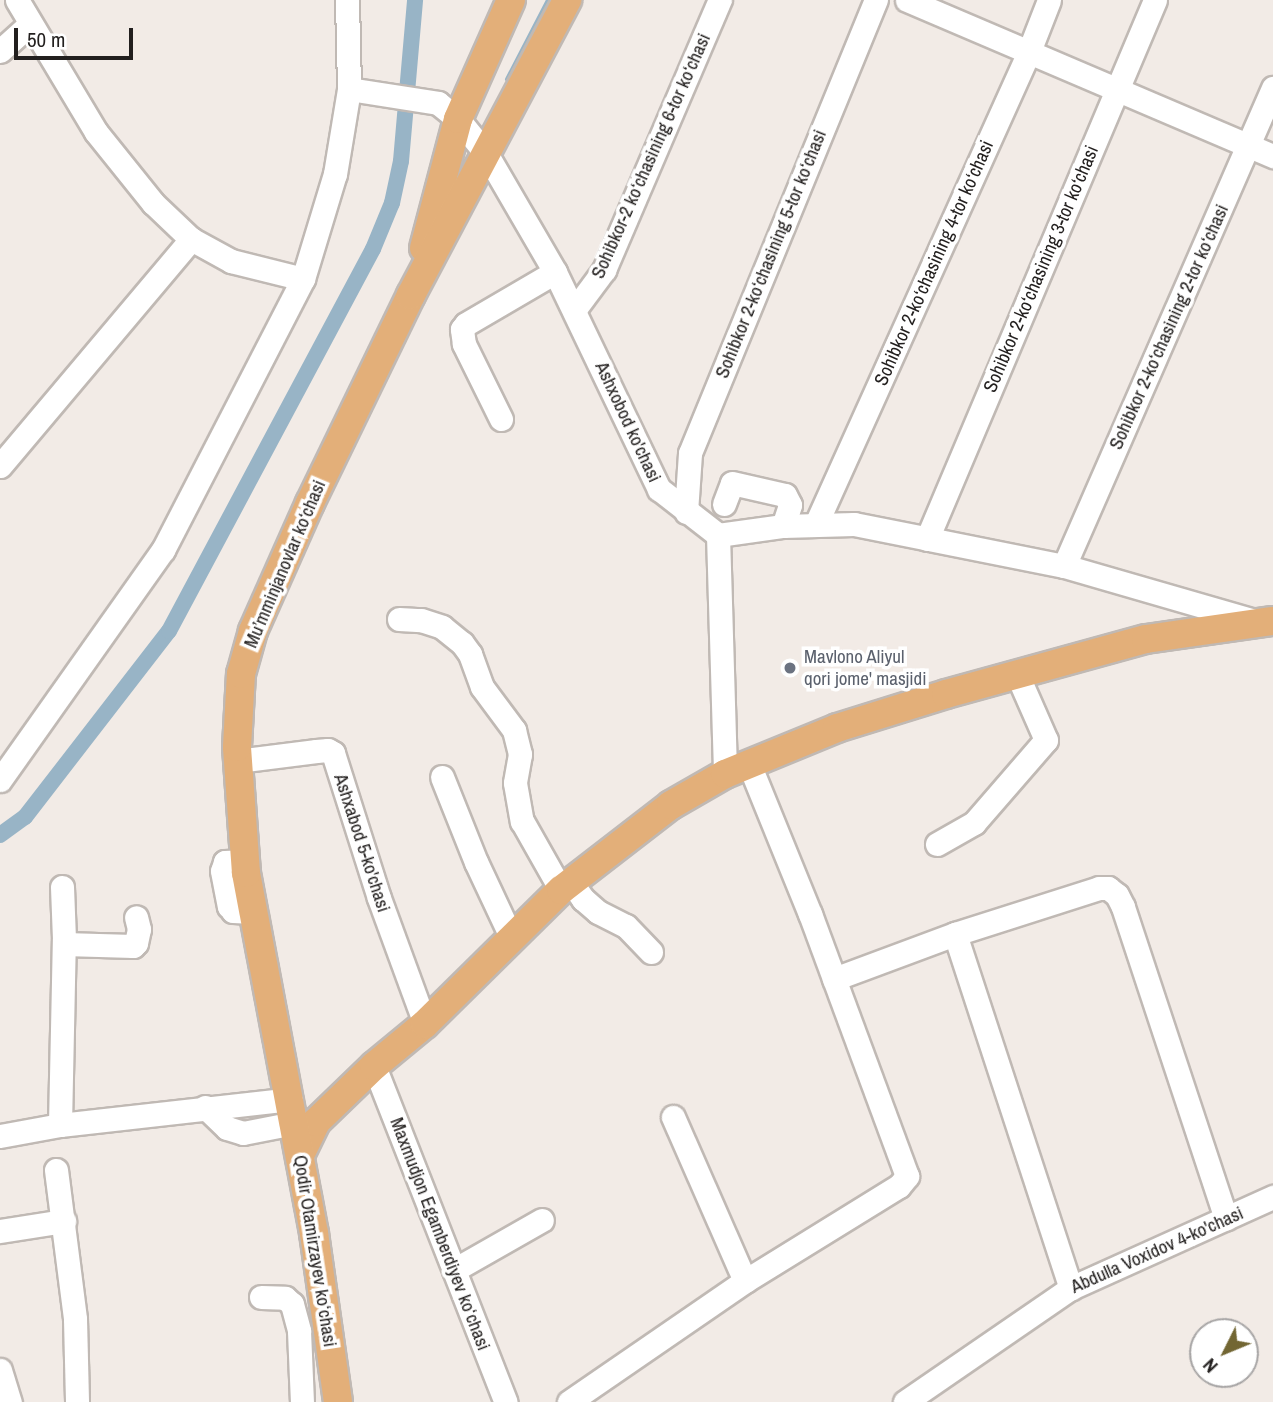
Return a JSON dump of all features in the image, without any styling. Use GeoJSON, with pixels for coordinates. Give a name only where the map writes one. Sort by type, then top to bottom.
{"type":"FeatureCollection","features":[{"type":"Feature","properties":{"kind":"main road","name":"Mu’mminjanovlar ko‘chasi"},"geometry":{"type":"LineString","coordinates":[[411,295],[448,111],[511,0]]}},
{"type":"Feature","properties":{"kind":"main road","name":"Mu’mminjanovlar ko‘chasi"},"geometry":{"type":"LineString","coordinates":[[292,1111],[245,861],[237,761],[237,700],[253,631],[411,295],[567,0]]}},
{"type":"Feature","properties":{"kind":"main road"},"geometry":{"type":"LineString","coordinates":[[300,1155],[316,1122],[374,1066],[425,1024],[566,886],[671,805],[738,770],[837,728],[1146,639],[1265,622]]}},
{"type":"Feature","properties":{"kind":"main road","name":"Qodir Otamirzayev koʻchasi"},"geometry":{"type":"LineString","coordinates":[[292,1111],[338,1402]]}},
{"type":"Feature","properties":{"kind":"street"},"geometry":{"type":"LineString","coordinates":[[17,0],[96,132],[153,203],[191,239],[231,261],[303,279]]}},
{"type":"Feature","properties":{"kind":"street"},"geometry":{"type":"LineString","coordinates":[[0,780],[163,550],[303,279],[335,174],[349,89],[347,0]]}},
{"type":"Feature","properties":{"kind":"street","name":"Sohibkor-2 ko‘chasining 6-tor ko‘chasi"},"geometry":{"type":"LineString","coordinates":[[575,309],[604,270],[720,0]]}},
{"type":"Feature","properties":{"kind":"street","name":"Sohibkor 2-ko‘chasining 5-tor ko‘chasi"},"geometry":{"type":"LineString","coordinates":[[686,512],[686,480],[690,453],[876,0]]}},
{"type":"Feature","properties":{"kind":"street"},"geometry":{"type":"LineString","coordinates":[[907,0],[1028,54],[1273,156]]}},
{"type":"Feature","properties":{"kind":"street","name":"Sohibkor 2-ko‘chasining 4-tor ko‘chasi"},"geometry":{"type":"LineString","coordinates":[[816,524],[1028,54],[1049,0]]}},
{"type":"Feature","properties":{"kind":"street","name":"Sohibkor 2-ko‘chasining 3-tor ko‘chasi"},"geometry":{"type":"LineString","coordinates":[[927,538],[1155,0]]}},
{"type":"Feature","properties":{"kind":"street"},"geometry":{"type":"LineString","coordinates":[[0,51],[30,24]]}},
{"type":"Feature","properties":{"kind":"street","name":"Sohibkor 2-ko‘chasining 2-tor ko‘chasi"},"geometry":{"type":"LineString","coordinates":[[1064,566],[1273,88]]}},
{"type":"Feature","properties":{"kind":"street"},"geometry":{"type":"LineString","coordinates":[[349,89],[373,90],[448,111]]}},
{"type":"Feature","properties":{"kind":"street","name":"Ashxobod ko'chasi"},"geometry":{"type":"LineString","coordinates":[[448,111],[487,155],[555,272],[659,489],[718,535]]}},
{"type":"Feature","properties":{"kind":"street"},"geometry":{"type":"LineString","coordinates":[[0,466],[191,239]]}},
{"type":"Feature","properties":{"kind":"street"},"geometry":{"type":"LineString","coordinates":[[501,419],[464,344],[462,329],[466,324],[555,272]]}},
{"type":"Feature","properties":{"kind":"street"},"geometry":{"type":"LineString","coordinates":[[724,503],[732,483],[785,495],[790,505],[783,526]]}},
{"type":"Feature","properties":{"kind":"street"},"geometry":{"type":"LineString","coordinates":[[569,1402],[745,1281],[899,1186],[907,1176],[834,979],[738,770],[718,535],[783,526],[854,524],[1064,566],[1265,622]]}},
{"type":"Feature","properties":{"kind":"street"},"geometry":{"type":"LineString","coordinates":[[399,619],[421,620],[442,627],[463,643],[482,687],[514,730],[520,754],[516,783],[522,821],[566,886],[598,912],[626,926],[651,953]]}},
{"type":"Feature","properties":{"kind":"street"},"geometry":{"type":"LineString","coordinates":[[937,844],[974,823],[1046,740],[1017,674]]}},
{"type":"Feature","properties":{"kind":"street","name":"Ashxabod 5-ko'chasi"},"geometry":{"type":"LineString","coordinates":[[237,761],[328,750],[333,753],[379,898],[425,1024]]}},
{"type":"Feature","properties":{"kind":"street"},"geometry":{"type":"LineString","coordinates":[[442,777],[475,862],[512,939]]}},
{"type":"Feature","properties":{"kind":"street"},"geometry":{"type":"LineString","coordinates":[[60,1125],[64,944],[62,887]]}},
{"type":"Feature","properties":{"kind":"street"},"geometry":{"type":"LineString","coordinates":[[834,979],[955,934],[1098,888],[1108,888],[1117,895],[1226,1218]]}},
{"type":"Feature","properties":{"kind":"street"},"geometry":{"type":"LineString","coordinates":[[64,944],[132,946],[136,943],[139,929],[136,916]]}},
{"type":"Feature","properties":{"kind":"street"},"geometry":{"type":"LineString","coordinates":[[955,934],[1071,1288]]}},
{"type":"Feature","properties":{"kind":"street","name":"Maxmudjon Egamberdiyev koʻchasi"},"geometry":{"type":"LineString","coordinates":[[374,1066],[506,1402]]}},
{"type":"Feature","properties":{"kind":"street"},"geometry":{"type":"LineString","coordinates":[[0,1136],[60,1125],[205,1107],[292,1111]]}},
{"type":"Feature","properties":{"kind":"street"},"geometry":{"type":"LineString","coordinates":[[673,1117],[745,1281]]}},
{"type":"Feature","properties":{"kind":"street"},"geometry":{"type":"LineString","coordinates":[[56,1170],[75,1319],[77,1402]]}},
{"type":"Feature","properties":{"kind":"street","name":"Abdulla Voxidov 4-ko'chasi"},"geometry":{"type":"LineString","coordinates":[[905,1402],[1071,1288],[1273,1198]]}},
{"type":"Feature","properties":{"kind":"street"},"geometry":{"type":"LineString","coordinates":[[454,1270],[542,1220]]}},
{"type":"Feature","properties":{"kind":"street"},"geometry":{"type":"LineString","coordinates":[[0,1231],[64,1221]]}},
{"type":"Feature","properties":{"kind":"street"},"geometry":{"type":"LineString","coordinates":[[261,1297],[285,1298],[292,1304],[299,1331],[302,1402]]}},
{"type":"Feature","properties":{"kind":"street"},"geometry":{"type":"LineString","coordinates":[[0,1370],[9,1402]]}},
{"type":"Feature","properties":{"kind":"waterway"},"geometry":{"type":"LineString","coordinates":[[0,835],[25,817],[169,631],[373,249],[392,203],[401,161],[415,0]]}},
{"type":"Feature","properties":{"kind":"waterway"},"geometry":{"type":"LineString","coordinates":[[507,79],[548,0]]}},
{"type":"Feature","properties":{"kind":"place","name":"Mavlono Aliyul qori jome' masjidi"},"geometry":{"type":"Point","coordinates":[790,668]}}]}
